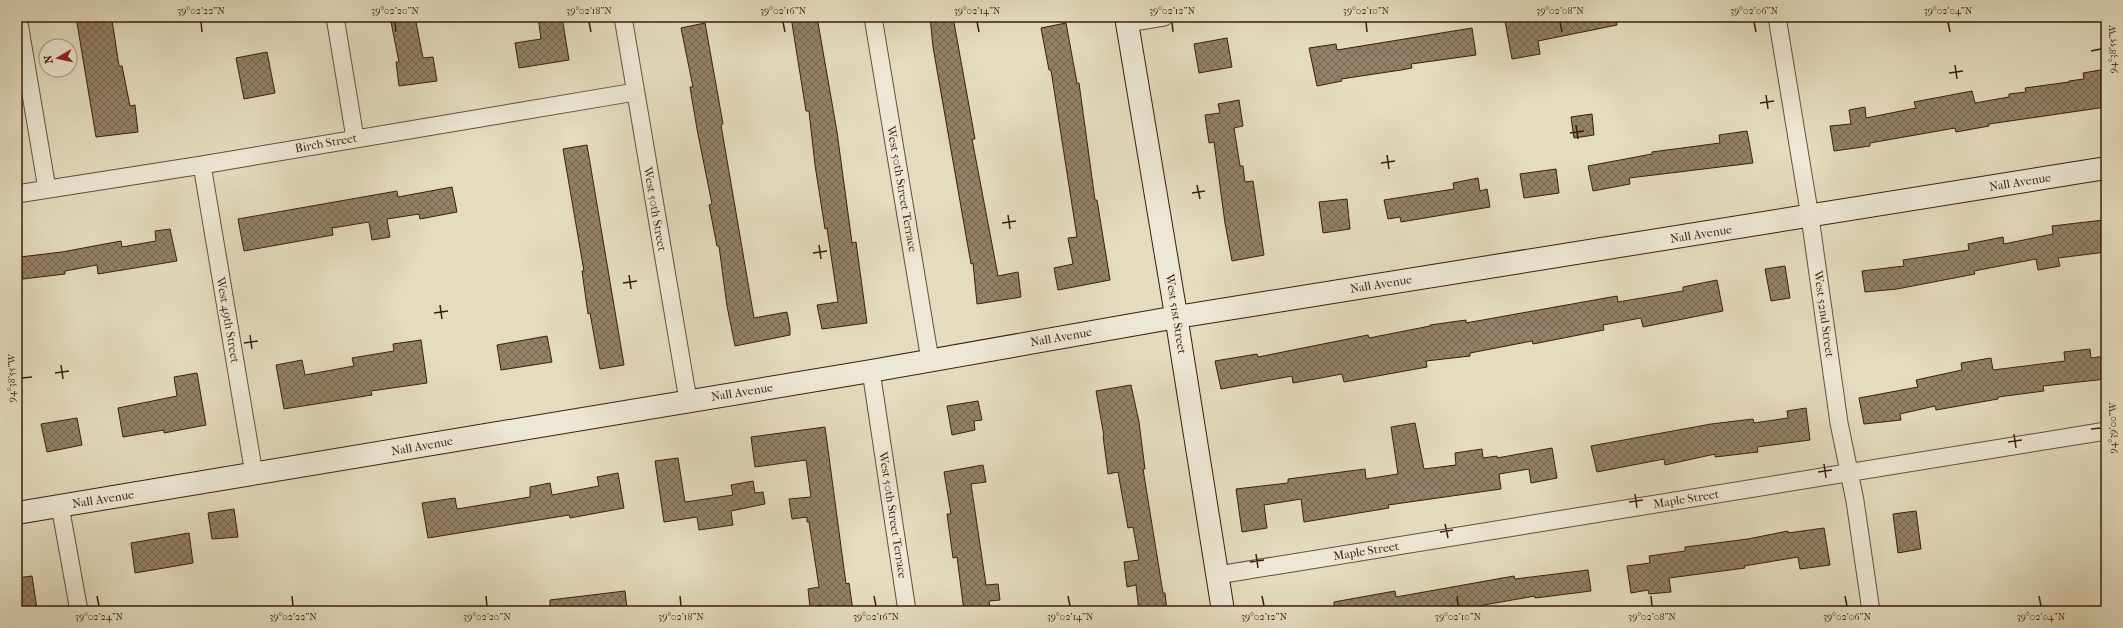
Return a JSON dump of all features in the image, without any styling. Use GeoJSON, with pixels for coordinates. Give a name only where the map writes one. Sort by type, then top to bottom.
{"type":"FeatureCollection","features":[{"type":"Feature","properties":{"kind":"street"},"geometry":{"type":"LineString","coordinates":[[18,17],[47,188]]}},
{"type":"Feature","properties":{"kind":"street"},"geometry":{"type":"LineString","coordinates":[[335,17],[355,138]]}},
{"type":"Feature","properties":{"kind":"street","name":"West 50th Street"},"geometry":{"type":"LineString","coordinates":[[623,17],[688,400]]}},
{"type":"Feature","properties":{"kind":"street","name":"West 50th Street Terrace"},"geometry":{"type":"LineString","coordinates":[[873,17],[930,360]]}},
{"type":"Feature","properties":{"kind":"street"},"geometry":{"type":"LineString","coordinates":[[1126,20],[1164,17]]}},
{"type":"Feature","properties":{"kind":"street","name":"West 52nd Street"},"geometry":{"type":"LineString","coordinates":[[1777,17],[1810,217],[1848,473],[1854,501],[1871,611]]}},
{"type":"Feature","properties":{"kind":"street","name":"West 51st Street"},"geometry":{"type":"LineString","coordinates":[[1126,20],[1176,316],[1223,611]]}},
{"type":"Feature","properties":{"kind":"street","name":"Birch Street"},"geometry":{"type":"LineString","coordinates":[[17,194],[47,188],[202,165],[635,92]]}},
{"type":"Feature","properties":{"kind":"street","name":"West 49th Street"},"geometry":{"type":"LineString","coordinates":[[202,165],[254,474]]}},
{"type":"Feature","properties":{"kind":"street","name":"Nall Avenue"},"geometry":{"type":"LineString","coordinates":[[17,513],[688,400],[871,371],[1176,316],[1810,217],[2106,168]]}},
{"type":"Feature","properties":{"kind":"street","name":"West 50th Street Terrace"},"geometry":{"type":"LineString","coordinates":[[871,371],[907,611]]}},
{"type":"Feature","properties":{"kind":"street","name":"Maple Street"},"geometry":{"type":"LineString","coordinates":[[1218,575],[2106,430]]}},
{"type":"Feature","properties":{"kind":"street"},"geometry":{"type":"LineString","coordinates":[[60,506],[79,611]]}},
{"type":"Feature","properties":{"kind":"building"},"geometry":{"type":"Polygon","coordinates":[[[76,17],[107,17],[108,21],[112,20],[119,66],[122,66],[130,106],[135,105],[138,132],[96,137],[76,17]]]}},
{"type":"Feature","properties":{"kind":"building"},"geometry":{"type":"Polygon","coordinates":[[[390,17],[415,17],[423,58],[433,57],[437,81],[399,86],[396,62],[399,62],[390,17]]]}},
{"type":"Feature","properties":{"kind":"building"},"geometry":{"type":"Polygon","coordinates":[[[538,17],[562,17],[569,60],[519,68],[515,43],[541,39],[538,17]]]}},
{"type":"Feature","properties":{"kind":"building"},"geometry":{"type":"Polygon","coordinates":[[[791,17],[817,17],[837,132],[852,243],[856,242],[867,323],[822,329],[817,305],[838,302],[827,228],[825,229],[815,165],[809,111],[806,111],[791,17]]]}},
{"type":"Feature","properties":{"kind":"building"},"geometry":{"type":"Polygon","coordinates":[[[930,17],[953,17],[975,139],[972,139],[998,276],[1018,272],[1021,297],[977,304],[973,263],[971,264],[933,47],[930,17]]]}},
{"type":"Feature","properties":{"kind":"building"},"geometry":{"type":"Polygon","coordinates":[[[1531,17],[1616,17],[1617,25],[1538,41],[1540,54],[1512,59],[1505,21],[1531,17]]]}},
{"type":"Feature","properties":{"kind":"building"},"geometry":{"type":"Polygon","coordinates":[[[705,23],[723,124],[721,125],[754,318],[787,312],[790,328],[790,335],[735,346],[727,306],[719,246],[717,246],[709,205],[712,204],[697,129],[690,87],[693,87],[681,28],[705,23]]]}},
{"type":"Feature","properties":{"kind":"building"},"geometry":{"type":"Polygon","coordinates":[[[1066,23],[1077,83],[1079,83],[1095,200],[1097,200],[1110,280],[1058,290],[1054,268],[1073,264],[1068,238],[1077,237],[1051,70],[1049,70],[1041,28],[1066,23]]]}},
{"type":"Feature","properties":{"kind":"building"},"geometry":{"type":"Polygon","coordinates":[[[1472,28],[1476,55],[1411,64],[1412,68],[1341,79],[1342,81],[1317,86],[1309,48],[1336,44],[1337,50],[1472,28]]]}},
{"type":"Feature","properties":{"kind":"building"},"geometry":{"type":"Polygon","coordinates":[[[1227,38],[1232,67],[1199,73],[1194,44],[1227,38]]]}},
{"type":"Feature","properties":{"kind":"building"},"geometry":{"type":"Polygon","coordinates":[[[267,52],[275,93],[244,99],[236,58],[267,52]]]}},
{"type":"Feature","properties":{"kind":"building"},"geometry":{"type":"Polygon","coordinates":[[[2106,69],[2106,107],[1989,124],[1989,126],[1956,132],[1955,128],[1870,143],[1870,146],[1834,151],[1830,126],[1851,124],[1849,110],[1865,107],[1866,118],[1916,108],[1914,102],[1972,91],[1975,103],[2009,97],[2009,94],[2026,92],[2025,88],[2084,79],[2083,73],[2106,69]]]}},
{"type":"Feature","properties":{"kind":"building"},"geometry":{"type":"Polygon","coordinates":[[[1239,100],[1243,126],[1234,128],[1240,166],[1243,166],[1245,182],[1253,181],[1264,255],[1232,261],[1225,223],[1214,142],[1209,143],[1205,115],[1220,113],[1218,104],[1239,100]]]}},
{"type":"Feature","properties":{"kind":"building"},"geometry":{"type":"Polygon","coordinates":[[[1592,114],[1594,135],[1574,138],[1571,117],[1592,114]]]}},
{"type":"Feature","properties":{"kind":"building"},"geometry":{"type":"Polygon","coordinates":[[[1747,131],[1753,163],[1629,178],[1630,184],[1593,191],[1588,166],[1652,154],[1652,152],[1720,143],[1719,135],[1747,131]]]}},
{"type":"Feature","properties":{"kind":"building"},"geometry":{"type":"Polygon","coordinates":[[[587,145],[624,365],[600,369],[590,313],[588,314],[582,271],[584,271],[563,149],[587,145]]]}},
{"type":"Feature","properties":{"kind":"building"},"geometry":{"type":"Polygon","coordinates":[[[1556,169],[1559,193],[1524,198],[1520,174],[1556,169]]]}},
{"type":"Feature","properties":{"kind":"building"},"geometry":{"type":"Polygon","coordinates":[[[1478,178],[1480,191],[1487,189],[1490,207],[1401,222],[1400,217],[1388,219],[1384,200],[1454,189],[1453,183],[1478,178]]]}},
{"type":"Feature","properties":{"kind":"building"},"geometry":{"type":"Polygon","coordinates":[[[452,187],[457,212],[420,219],[419,214],[387,219],[390,237],[372,240],[369,222],[332,228],[333,235],[244,251],[238,219],[397,191],[398,197],[452,187]]]}},
{"type":"Feature","properties":{"kind":"building"},"geometry":{"type":"Polygon","coordinates":[[[1347,199],[1350,229],[1323,233],[1319,202],[1347,199]]]}},
{"type":"Feature","properties":{"kind":"building"},"geometry":{"type":"Polygon","coordinates":[[[2104,220],[2106,252],[2058,258],[2060,266],[2038,270],[2036,259],[1974,271],[1975,274],[1897,289],[1865,292],[1862,271],[1904,266],[1903,260],[1969,250],[1968,244],[2003,237],[2004,244],[2053,234],[2052,226],[2104,220]]]}},
{"type":"Feature","properties":{"kind":"building"},"geometry":{"type":"Polygon","coordinates":[[[170,229],[177,261],[98,274],[97,265],[65,271],[65,274],[23,279],[20,257],[62,252],[121,241],[122,247],[156,241],[155,231],[170,229]]]}},
{"type":"Feature","properties":{"kind":"building"},"geometry":{"type":"Polygon","coordinates":[[[1785,266],[1790,298],[1771,301],[1765,269],[1785,266]]]}},
{"type":"Feature","properties":{"kind":"building"},"geometry":{"type":"Polygon","coordinates":[[[1717,280],[1723,311],[1643,327],[1641,318],[1603,325],[1604,330],[1533,344],[1532,341],[1470,353],[1470,356],[1426,361],[1427,367],[1344,382],[1342,374],[1293,383],[1292,376],[1221,389],[1215,361],[1257,354],[1258,357],[1368,335],[1369,338],[1430,325],[1466,320],[1466,323],[1617,296],[1618,302],[1683,291],[1683,287],[1717,280]]]}},
{"type":"Feature","properties":{"kind":"building"},"geometry":{"type":"Polygon","coordinates":[[[547,336],[552,362],[501,370],[497,345],[547,336]]]}},
{"type":"Feature","properties":{"kind":"building"},"geometry":{"type":"Polygon","coordinates":[[[421,340],[427,383],[371,391],[372,395],[284,409],[276,365],[302,360],[305,375],[354,366],[352,358],[394,351],[393,344],[421,340]]]}},
{"type":"Feature","properties":{"kind":"building"},"geometry":{"type":"Polygon","coordinates":[[[2090,349],[2091,358],[2106,356],[2106,379],[2043,386],[2044,391],[1998,397],[1998,399],[1936,410],[1935,406],[1900,414],[1901,420],[1864,424],[1859,398],[1918,387],[1916,380],[1962,370],[1961,363],[1991,358],[1993,370],[2065,361],[2064,352],[2090,349]]]}},
{"type":"Feature","properties":{"kind":"building"},"geometry":{"type":"Polygon","coordinates":[[[197,373],[206,425],[164,433],[164,430],[123,437],[118,408],[177,396],[174,377],[197,373]]]}},
{"type":"Feature","properties":{"kind":"building"},"geometry":{"type":"Polygon","coordinates":[[[1131,385],[1139,422],[1145,469],[1143,469],[1167,611],[1139,611],[1136,585],[1127,587],[1124,562],[1139,560],[1133,527],[1128,528],[1118,472],[1108,474],[1104,436],[1096,391],[1131,385]]]}},
{"type":"Feature","properties":{"kind":"building"},"geometry":{"type":"Polygon","coordinates":[[[978,401],[982,420],[974,421],[975,430],[952,435],[947,406],[978,401]]]}},
{"type":"Feature","properties":{"kind":"building"},"geometry":{"type":"Polygon","coordinates":[[[1806,408],[1810,440],[1757,447],[1758,452],[1715,457],[1715,454],[1665,465],[1664,459],[1597,472],[1591,446],[1711,424],[1753,419],[1754,423],[1788,418],[1787,411],[1806,408]]]}},
{"type":"Feature","properties":{"kind":"building"},"geometry":{"type":"Polygon","coordinates":[[[77,418],[82,445],[47,452],[41,424],[77,418]]]}},
{"type":"Feature","properties":{"kind":"building"},"geometry":{"type":"Polygon","coordinates":[[[1415,423],[1424,469],[1456,465],[1455,453],[1482,449],[1483,458],[1497,456],[1497,458],[1552,448],[1557,478],[1531,483],[1529,469],[1499,474],[1501,489],[1388,505],[1389,508],[1304,522],[1301,499],[1264,505],[1267,528],[1242,532],[1236,489],[1288,483],[1288,479],[1365,469],[1366,479],[1398,474],[1391,427],[1415,423]]]}},
{"type":"Feature","properties":{"kind":"building"},"geometry":{"type":"Polygon","coordinates":[[[825,427],[846,584],[849,583],[853,611],[821,611],[821,605],[810,607],[808,589],[819,587],[809,522],[807,522],[807,517],[792,519],[789,499],[811,497],[806,460],[755,467],[751,437],[825,427]]]}},
{"type":"Feature","properties":{"kind":"building"},"geometry":{"type":"Polygon","coordinates":[[[678,458],[685,502],[733,495],[731,485],[753,481],[755,493],[763,492],[765,504],[731,511],[733,525],[699,530],[697,517],[664,522],[655,461],[678,458]]]}},
{"type":"Feature","properties":{"kind":"building"},"geometry":{"type":"Polygon","coordinates":[[[983,465],[986,482],[971,484],[986,585],[998,584],[1000,600],[989,601],[991,611],[964,611],[957,557],[953,558],[947,514],[951,514],[944,472],[983,465]]]}},
{"type":"Feature","properties":{"kind":"building"},"geometry":{"type":"Polygon","coordinates":[[[618,473],[624,508],[570,518],[569,515],[428,538],[422,503],[455,498],[457,509],[530,497],[530,487],[550,483],[552,495],[599,486],[597,477],[618,473]]]}},
{"type":"Feature","properties":{"kind":"building"},"geometry":{"type":"Polygon","coordinates":[[[234,509],[238,537],[212,539],[208,513],[234,509]]]}},
{"type":"Feature","properties":{"kind":"building"},"geometry":{"type":"Polygon","coordinates":[[[1916,511],[1921,549],[1898,553],[1893,514],[1916,511]]]}},
{"type":"Feature","properties":{"kind":"building"},"geometry":{"type":"Polygon","coordinates":[[[1824,528],[1830,565],[1800,569],[1798,557],[1744,566],[1745,568],[1669,578],[1671,592],[1649,594],[1648,590],[1631,593],[1627,566],[1650,563],[1649,556],[1685,551],[1685,547],[1748,539],[1788,531],[1788,533],[1824,528]]]}},
{"type":"Feature","properties":{"kind":"building"},"geometry":{"type":"Polygon","coordinates":[[[189,533],[193,563],[135,573],[131,543],[189,533]]]}},
{"type":"Feature","properties":{"kind":"building"},"geometry":{"type":"Polygon","coordinates":[[[1588,570],[1591,591],[1535,598],[1535,596],[1450,611],[1334,611],[1334,602],[1395,591],[1396,597],[1514,576],[1515,579],[1588,570]]]}},
{"type":"Feature","properties":{"kind":"building"},"geometry":{"type":"Polygon","coordinates":[[[32,576],[37,609],[17,611],[17,578],[32,576]]]}},
{"type":"Feature","properties":{"kind":"building"},"geometry":{"type":"Polygon","coordinates":[[[625,591],[627,608],[617,611],[550,611],[550,600],[625,591]]]}}]}
